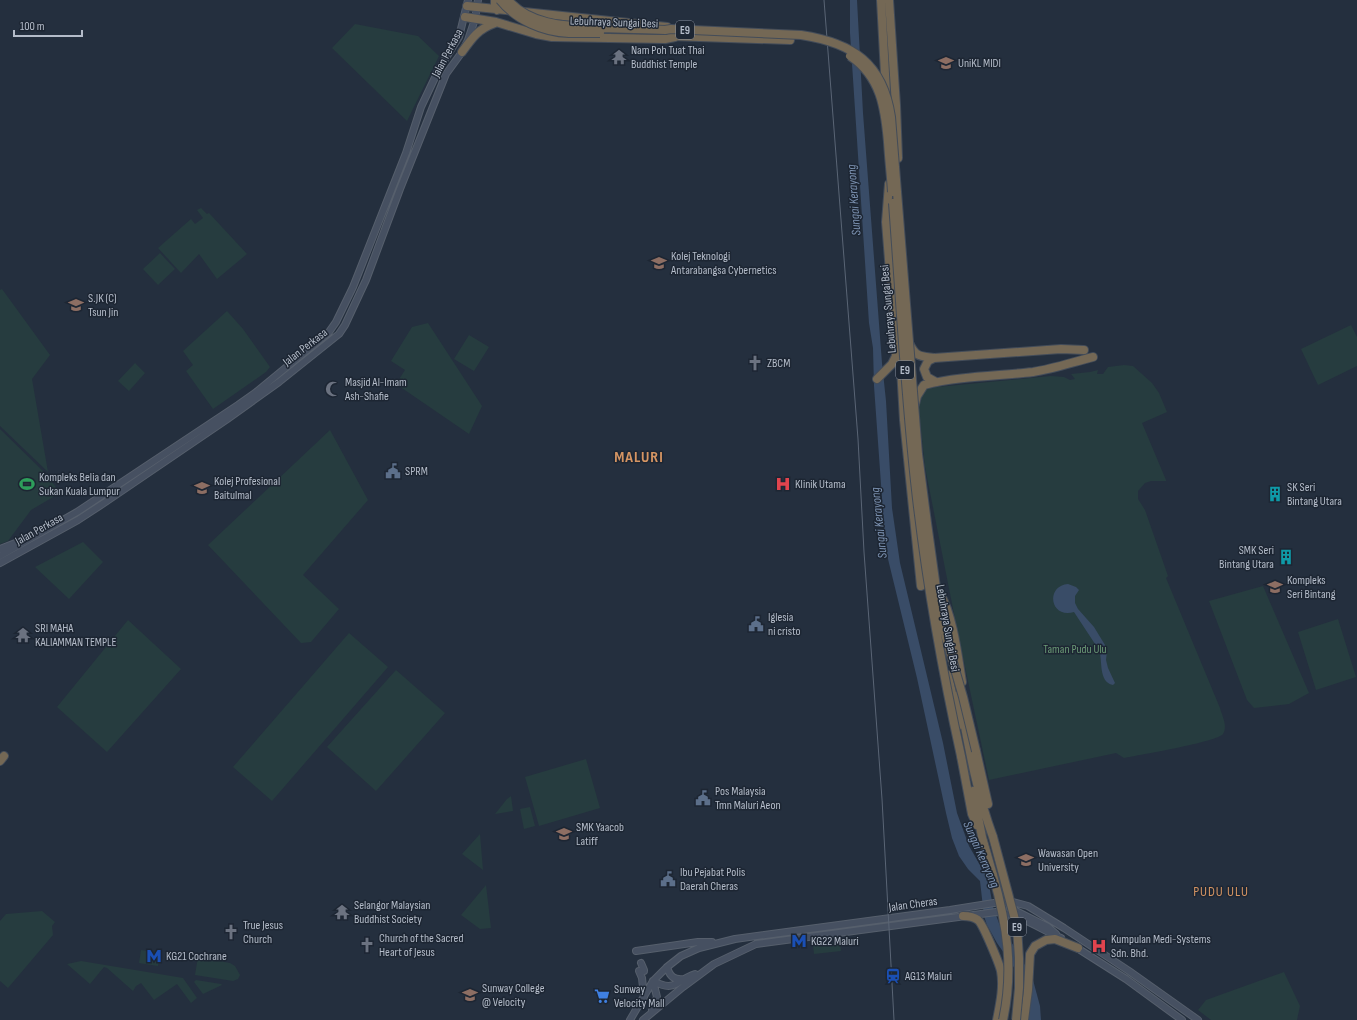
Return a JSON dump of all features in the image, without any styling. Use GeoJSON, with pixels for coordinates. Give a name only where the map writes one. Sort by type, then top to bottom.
{"type":"FeatureCollection","features":[{"type":"Feature","properties":{"kind":"highway"},"geometry":{"type":"LineString","coordinates":[[494,0],[494,6],[497,10]]}},
{"type":"Feature","properties":{"kind":"highway","name":"Lebuhraya Sungai Besi"},"geometry":{"type":"LineString","coordinates":[[500,0],[507,9],[527,22],[568,33],[622,33],[665,35],[675,37],[816,42],[845,53],[854,59],[868,73],[880,93],[885,113],[910,432],[926,564],[943,673],[972,814],[983,842],[999,898],[1008,943],[1009,976],[1003,1020]]}},
{"type":"Feature","properties":{"kind":"highway","name":"Lebuhraya Sungai Besi"},"geometry":{"type":"LineString","coordinates":[[508,0],[512,5],[537,20],[556,25],[801,35],[827,40],[864,59],[878,77],[886,93],[890,107],[892,129],[918,454],[933,568],[946,638],[976,750],[991,820],[992,836],[1017,927],[1019,988],[1016,1020]]}},
{"type":"Feature","properties":{"kind":"highway","name":"E9"},"geometry":{"type":"LineString","coordinates":[[881,0],[889,184],[904,420],[915,530],[924,578],[983,808],[992,836]]}},
{"type":"Feature","properties":{"kind":"highway","name":"E9"},"geometry":{"type":"LineString","coordinates":[[889,0],[896,105],[900,223],[916,440],[961,723],[983,842]]}},
{"type":"Feature","properties":{"kind":"highway"},"geometry":{"type":"LineString","coordinates":[[467,3],[478,4],[497,10],[665,26],[671,29]]}},
{"type":"Feature","properties":{"kind":"highway"},"geometry":{"type":"LineString","coordinates":[[543,15],[538,17],[534,22],[534,28],[543,36]]}},
{"type":"Feature","properties":{"kind":"highway"},"geometry":{"type":"LineString","coordinates":[[465,17],[496,22],[543,36],[631,39],[665,39],[675,37]]}},
{"type":"Feature","properties":{"kind":"highway"},"geometry":{"type":"LineString","coordinates":[[462,52],[480,30],[485,26],[496,22]]}},
{"type":"Feature","properties":{"kind":"highway"},"geometry":{"type":"LineString","coordinates":[[877,379],[895,360],[894,323],[886,222],[889,184]]}},
{"type":"Feature","properties":{"kind":"highway"},"geometry":{"type":"LineString","coordinates":[[909,342],[914,352],[919,356],[934,358],[1061,350],[1084,350]]}},
{"type":"Feature","properties":{"kind":"highway"},"geometry":{"type":"LineString","coordinates":[[914,413],[917,396],[924,385],[936,382],[986,376],[1034,372],[1093,357]]}},
{"type":"Feature","properties":{"kind":"highway"},"geometry":{"type":"LineString","coordinates":[[934,358],[928,361],[924,369],[927,377],[936,382]]}},
{"type":"Feature","properties":{"kind":"highway"},"geometry":{"type":"LineString","coordinates":[[915,530],[921,586]]}},
{"type":"Feature","properties":{"kind":"highway"},"geometry":{"type":"LineString","coordinates":[[940,594],[946,604],[953,635],[971,741]]}},
{"type":"Feature","properties":{"kind":"highway"},"geometry":{"type":"LineString","coordinates":[[963,916],[972,917],[979,921],[999,963],[1002,992],[997,1020]]}},
{"type":"Feature","properties":{"kind":"highway"},"geometry":{"type":"LineString","coordinates":[[1024,1020],[1028,990],[1030,954],[1035,946],[1042,941],[1055,939],[1078,948]]}},
{"type":"Feature","properties":{"kind":"main road","name":"Jalan Perkasa"},"geometry":{"type":"LineString","coordinates":[[0,556],[87,506],[246,399],[329,332],[336,322],[353,287],[406,153],[421,107],[439,69],[459,37],[465,17],[467,3]]}},
{"type":"Feature","properties":{"kind":"main road","name":"Jalan Perkasa"},"geometry":{"type":"LineString","coordinates":[[0,563],[78,520],[226,420],[279,382],[336,338],[342,330],[366,280],[445,78],[468,40],[478,4]]}},
{"type":"Feature","properties":{"kind":"main road"},"geometry":{"type":"LineString","coordinates":[[329,332],[335,332],[349,316]]}},
{"type":"Feature","properties":{"kind":"main road"},"geometry":{"type":"LineString","coordinates":[[0,549],[33,537]]}},
{"type":"Feature","properties":{"kind":"main road"},"geometry":{"type":"LineString","coordinates":[[995,903],[1003,893]]}},
{"type":"Feature","properties":{"kind":"main road"},"geometry":{"type":"LineString","coordinates":[[1005,902],[1015,913],[1048,927],[1126,979],[1182,1020]]}},
{"type":"Feature","properties":{"kind":"main road","name":"Jalan Cheras"},"geometry":{"type":"LineString","coordinates":[[630,1020],[654,981],[667,967],[681,956],[699,948],[759,935],[1005,902],[1020,903],[1034,909],[1116,963],[1198,1020]]}},
{"type":"Feature","properties":{"kind":"main road"},"geometry":{"type":"LineString","coordinates":[[1015,913],[1020,903]]}},
{"type":"Feature","properties":{"kind":"main road","name":"Jalan Cheras"},"geometry":{"type":"LineString","coordinates":[[643,1020],[699,974],[714,964],[748,946],[977,914],[996,912],[1015,913]]}},
{"type":"Feature","properties":{"kind":"main road"},"geometry":{"type":"LineString","coordinates":[[636,951],[698,942],[718,943]]}},
{"type":"Feature","properties":{"kind":"main road"},"geometry":{"type":"LineString","coordinates":[[641,963],[644,967],[644,971],[639,971],[642,978],[644,997]]}},
{"type":"Feature","properties":{"kind":"main road"},"geometry":{"type":"LineString","coordinates":[[667,967],[673,978],[678,980],[686,978]]}},
{"type":"Feature","properties":{"kind":"main road"},"geometry":{"type":"LineString","coordinates":[[654,981],[665,986],[671,986],[686,978],[699,974]]}},
{"type":"Feature","properties":{"kind":"main road"},"geometry":{"type":"LineString","coordinates":[[650,1013],[657,997],[654,981]]}},
{"type":"Feature","properties":{"kind":"green space"},"geometry":{"type":"Polygon","coordinates":[[[355,24],[418,36],[439,56],[407,121],[332,48],[355,24]]]}},
{"type":"Feature","properties":{"kind":"green space"},"geometry":{"type":"Polygon","coordinates":[[[201,208],[207,214],[209,213],[247,254],[217,279],[199,254],[181,273],[158,248],[191,219],[195,224],[203,218],[197,210],[201,208]]]}},
{"type":"Feature","properties":{"kind":"green space"},"geometry":{"type":"Polygon","coordinates":[[[160,253],[175,269],[158,285],[143,269],[160,253]]]}},
{"type":"Feature","properties":{"kind":"green space"},"geometry":{"type":"Polygon","coordinates":[[[2,289],[50,355],[32,379],[48,472],[0,426],[0,290],[2,289]]]}},
{"type":"Feature","properties":{"kind":"green space"},"geometry":{"type":"Polygon","coordinates":[[[227,311],[243,329],[270,367],[266,372],[213,409],[186,371],[193,365],[183,351],[227,311]]]}},
{"type":"Feature","properties":{"kind":"green space"},"geometry":{"type":"Polygon","coordinates":[[[428,323],[482,406],[469,434],[396,384],[405,370],[391,361],[412,327],[428,323]]]}},
{"type":"Feature","properties":{"kind":"green space"},"geometry":{"type":"Polygon","coordinates":[[[1351,325],[1357,337],[1357,366],[1318,385],[1301,349],[1351,325]]]}},
{"type":"Feature","properties":{"kind":"green space"},"geometry":{"type":"Polygon","coordinates":[[[469,335],[489,347],[474,371],[454,359],[469,335]]]}},
{"type":"Feature","properties":{"kind":"green space"},"geometry":{"type":"Polygon","coordinates":[[[135,363],[145,373],[129,391],[118,381],[135,363]]]}},
{"type":"Feature","properties":{"kind":"green space","name":"Taman Pudu Ulu"},"geometry":{"type":"Polygon","coordinates":[[[1124,365],[1133,366],[1152,383],[1159,393],[1167,412],[1142,423],[1166,481],[1151,481],[1145,483],[1138,491],[1138,499],[1145,510],[1168,576],[1166,578],[1220,708],[1225,728],[1223,734],[1218,737],[1177,748],[1124,758],[1116,753],[989,780],[925,467],[918,403],[927,388],[1051,376],[1064,377],[1070,380],[1075,379],[1071,374],[1098,370],[1097,374],[1103,374],[1108,367],[1124,365]]]}},
{"type":"Feature","properties":{"kind":"green space","name":"Kompleks Belia dan Sukan Kuala Lumpur"},"geometry":{"type":"Polygon","coordinates":[[[0,429],[48,476],[60,493],[31,510],[8,541],[0,544],[0,429]]]}},
{"type":"Feature","properties":{"kind":"green space"},"geometry":{"type":"Polygon","coordinates":[[[330,430],[368,500],[303,575],[339,609],[311,642],[301,643],[208,545],[330,430]]]}},
{"type":"Feature","properties":{"kind":"green space"},"geometry":{"type":"Polygon","coordinates":[[[83,542],[103,562],[69,599],[35,567],[83,542]]]}},
{"type":"Feature","properties":{"kind":"green space"},"geometry":{"type":"Polygon","coordinates":[[[1263,586],[1309,693],[1289,704],[1254,708],[1247,700],[1209,601],[1263,586]]]}},
{"type":"Feature","properties":{"kind":"green space"},"geometry":{"type":"Polygon","coordinates":[[[1338,619],[1356,677],[1316,690],[1298,632],[1338,619]]]}},
{"type":"Feature","properties":{"kind":"green space"},"geometry":{"type":"Polygon","coordinates":[[[128,620],[181,669],[107,752],[57,707],[128,620]]]}},
{"type":"Feature","properties":{"kind":"green space"},"geometry":{"type":"Polygon","coordinates":[[[349,633],[388,667],[272,801],[233,767],[349,633]]]}},
{"type":"Feature","properties":{"kind":"green space"},"geometry":{"type":"Polygon","coordinates":[[[396,670],[445,713],[376,791],[327,747],[396,670]]]}},
{"type":"Feature","properties":{"kind":"green space"},"geometry":{"type":"Polygon","coordinates":[[[586,759],[600,808],[539,826],[525,777],[586,759]]]}},
{"type":"Feature","properties":{"kind":"green space"},"geometry":{"type":"Polygon","coordinates":[[[511,796],[513,811],[495,814],[507,799],[511,796]]]}},
{"type":"Feature","properties":{"kind":"green space"},"geometry":{"type":"Polygon","coordinates":[[[530,807],[535,826],[524,829],[520,809],[530,807]]]}},
{"type":"Feature","properties":{"kind":"green space"},"geometry":{"type":"Polygon","coordinates":[[[480,834],[483,870],[462,854],[480,834]]]}},
{"type":"Feature","properties":{"kind":"green space"},"geometry":{"type":"Polygon","coordinates":[[[486,885],[491,928],[480,929],[461,915],[486,885]]]}},
{"type":"Feature","properties":{"kind":"green space"},"geometry":{"type":"Polygon","coordinates":[[[42,911],[55,922],[52,926],[53,935],[8,988],[0,981],[0,921],[6,914],[42,911]]]}},
{"type":"Feature","properties":{"kind":"green space"},"geometry":{"type":"Polygon","coordinates":[[[840,942],[841,951],[814,954],[813,945],[840,942]]]}},
{"type":"Feature","properties":{"kind":"green space"},"geometry":{"type":"Polygon","coordinates":[[[141,950],[148,951],[147,955],[153,956],[154,952],[160,953],[158,966],[139,963],[141,950]]]}},
{"type":"Feature","properties":{"kind":"green space"},"geometry":{"type":"Polygon","coordinates":[[[198,957],[230,963],[235,966],[240,975],[238,979],[233,981],[195,975],[198,957]]]}},
{"type":"Feature","properties":{"kind":"green space"},"geometry":{"type":"Polygon","coordinates":[[[81,961],[183,978],[197,998],[191,1003],[177,984],[154,1000],[141,983],[136,986],[133,991],[104,967],[90,984],[67,964],[81,961]]]}},
{"type":"Feature","properties":{"kind":"green space"},"geometry":{"type":"Polygon","coordinates":[[[1284,972],[1300,1006],[1297,1020],[1211,1020],[1198,1010],[1206,1000],[1284,972]]]}},
{"type":"Feature","properties":{"kind":"green space"},"geometry":{"type":"Polygon","coordinates":[[[196,980],[222,985],[203,994],[194,982],[196,980]]]}},
{"type":"Feature","properties":{"kind":"water"},"geometry":{"type":"Polygon","coordinates":[[[850,0],[857,0],[863,113],[886,401],[892,508],[900,563],[943,743],[957,813],[969,846],[988,879],[993,907],[1000,926],[1016,949],[1033,980],[1040,1006],[1041,1020],[1027,1020],[1026,990],[1013,966],[987,925],[984,916],[980,881],[968,869],[959,856],[952,838],[917,678],[888,559],[885,540],[874,386],[873,348],[869,323],[850,33],[850,0]]]}},
{"type":"Feature","properties":{"kind":"water"},"geometry":{"type":"Polygon","coordinates":[[[1068,584],[1079,590],[1075,596],[1075,603],[1078,609],[1094,627],[1105,645],[1107,651],[1106,660],[1108,668],[1115,683],[1113,685],[1105,680],[1099,650],[1074,612],[1066,613],[1055,607],[1053,596],[1056,590],[1061,586],[1068,584]]]}},
{"type":"Feature","properties":{"kind":"tram line"},"geometry":{"type":"LineString","coordinates":[[824,0],[858,439],[864,552],[882,799],[894,1020]]}},
{"type":"Feature","properties":{"kind":"place","name":"Nam Poh Tuat Thai Buddhist Temple"},"geometry":{"type":"Point","coordinates":[619,57]}},
{"type":"Feature","properties":{"kind":"place","name":"UniKL MIDI"},"geometry":{"type":"Point","coordinates":[946,63]}},
{"type":"Feature","properties":{"kind":"place","name":"Kolej Teknologi Antarabangsa Cybernetics"},"geometry":{"type":"Point","coordinates":[659,263]}},
{"type":"Feature","properties":{"kind":"place","name":"S.JK (C) Tsun Jin"},"geometry":{"type":"Point","coordinates":[76,305]}},
{"type":"Feature","properties":{"kind":"place","name":"ZBCM"},"geometry":{"type":"Point","coordinates":[755,363]}},
{"type":"Feature","properties":{"kind":"place","name":"Masjid Al-Imam Ash-Shafie"},"geometry":{"type":"Point","coordinates":[333,389]}},
{"type":"Feature","properties":{"kind":"place","name":"SPRM"},"geometry":{"type":"Point","coordinates":[393,471]}},
{"type":"Feature","properties":{"kind":"place","name":"Kompleks Belia dan Sukan Kuala Lumpur"},"geometry":{"type":"Point","coordinates":[27,484]}},
{"type":"Feature","properties":{"kind":"place","name":"Klinik Utama"},"geometry":{"type":"Point","coordinates":[783,484]}},
{"type":"Feature","properties":{"kind":"place","name":"Kolej Profesional Baitulmal"},"geometry":{"type":"Point","coordinates":[202,488]}},
{"type":"Feature","properties":{"kind":"place","name":"SK Seri Bintang Utara"},"geometry":{"type":"Point","coordinates":[1275,494]}},
{"type":"Feature","properties":{"kind":"place","name":"SMK Seri Bintang Utara"},"geometry":{"type":"Point","coordinates":[1286,557]}},
{"type":"Feature","properties":{"kind":"place","name":"Kompleks Seri Bintang"},"geometry":{"type":"Point","coordinates":[1275,587]}},
{"type":"Feature","properties":{"kind":"place","name":"Iglesia ni cristo"},"geometry":{"type":"Point","coordinates":[756,624]}},
{"type":"Feature","properties":{"kind":"place","name":"SRI MAHA KALIAMMAN TEMPLE"},"geometry":{"type":"Point","coordinates":[23,635]}},
{"type":"Feature","properties":{"kind":"place","name":"Pos Malaysia Tmn Maluri Aeon"},"geometry":{"type":"Point","coordinates":[703,798]}},
{"type":"Feature","properties":{"kind":"place","name":"SMK Yaacob Latiff"},"geometry":{"type":"Point","coordinates":[564,834]}},
{"type":"Feature","properties":{"kind":"place","name":"Wawasan Open University"},"geometry":{"type":"Point","coordinates":[1026,860]}},
{"type":"Feature","properties":{"kind":"place","name":"Ibu Pejabat Polis Daerah Cheras"},"geometry":{"type":"Point","coordinates":[668,879]}},
{"type":"Feature","properties":{"kind":"place","name":"Selangor Malaysian Buddhist Society"},"geometry":{"type":"Point","coordinates":[342,912]}},
{"type":"Feature","properties":{"kind":"place","name":"True Jesus Church"},"geometry":{"type":"Point","coordinates":[231,932]}},
{"type":"Feature","properties":{"kind":"place","name":"KG22 Maluri"},"geometry":{"type":"Point","coordinates":[799,941]}},
{"type":"Feature","properties":{"kind":"place","name":"Church of the Sacred Heart of Jesus"},"geometry":{"type":"Point","coordinates":[367,945]}},
{"type":"Feature","properties":{"kind":"place","name":"Kumpulan Medi-Systems Sdn. Bhd."},"geometry":{"type":"Point","coordinates":[1099,946]}},
{"type":"Feature","properties":{"kind":"place","name":"KG21 Cochrane"},"geometry":{"type":"Point","coordinates":[154,956]}},
{"type":"Feature","properties":{"kind":"place","name":"AG13 Maluri"},"geometry":{"type":"Point","coordinates":[893,976]}},
{"type":"Feature","properties":{"kind":"place","name":"Sunway College @ Velocity"},"geometry":{"type":"Point","coordinates":[470,995]}},
{"type":"Feature","properties":{"kind":"place","name":"Sunway Velocity Mall"},"geometry":{"type":"Point","coordinates":[602,996]}},
{"type":"Feature","properties":{"kind":"district","name":"MALURI"},"geometry":{"type":"Point","coordinates":[639,456]}},
{"type":"Feature","properties":{"kind":"district","name":"PUDU ULU"},"geometry":{"type":"Point","coordinates":[1221,891]}},
{"type":"Feature","properties":{"kind":"water label","name":"Sungai Kerayong"},"geometry":{"type":"Point","coordinates":[853,200]}},
{"type":"Feature","properties":{"kind":"water label","name":"Sungai Kerayong"},"geometry":{"type":"Point","coordinates":[878,523]}},
{"type":"Feature","properties":{"kind":"water label","name":"Sungai Kerayong"},"geometry":{"type":"Point","coordinates":[982,854]}}]}
